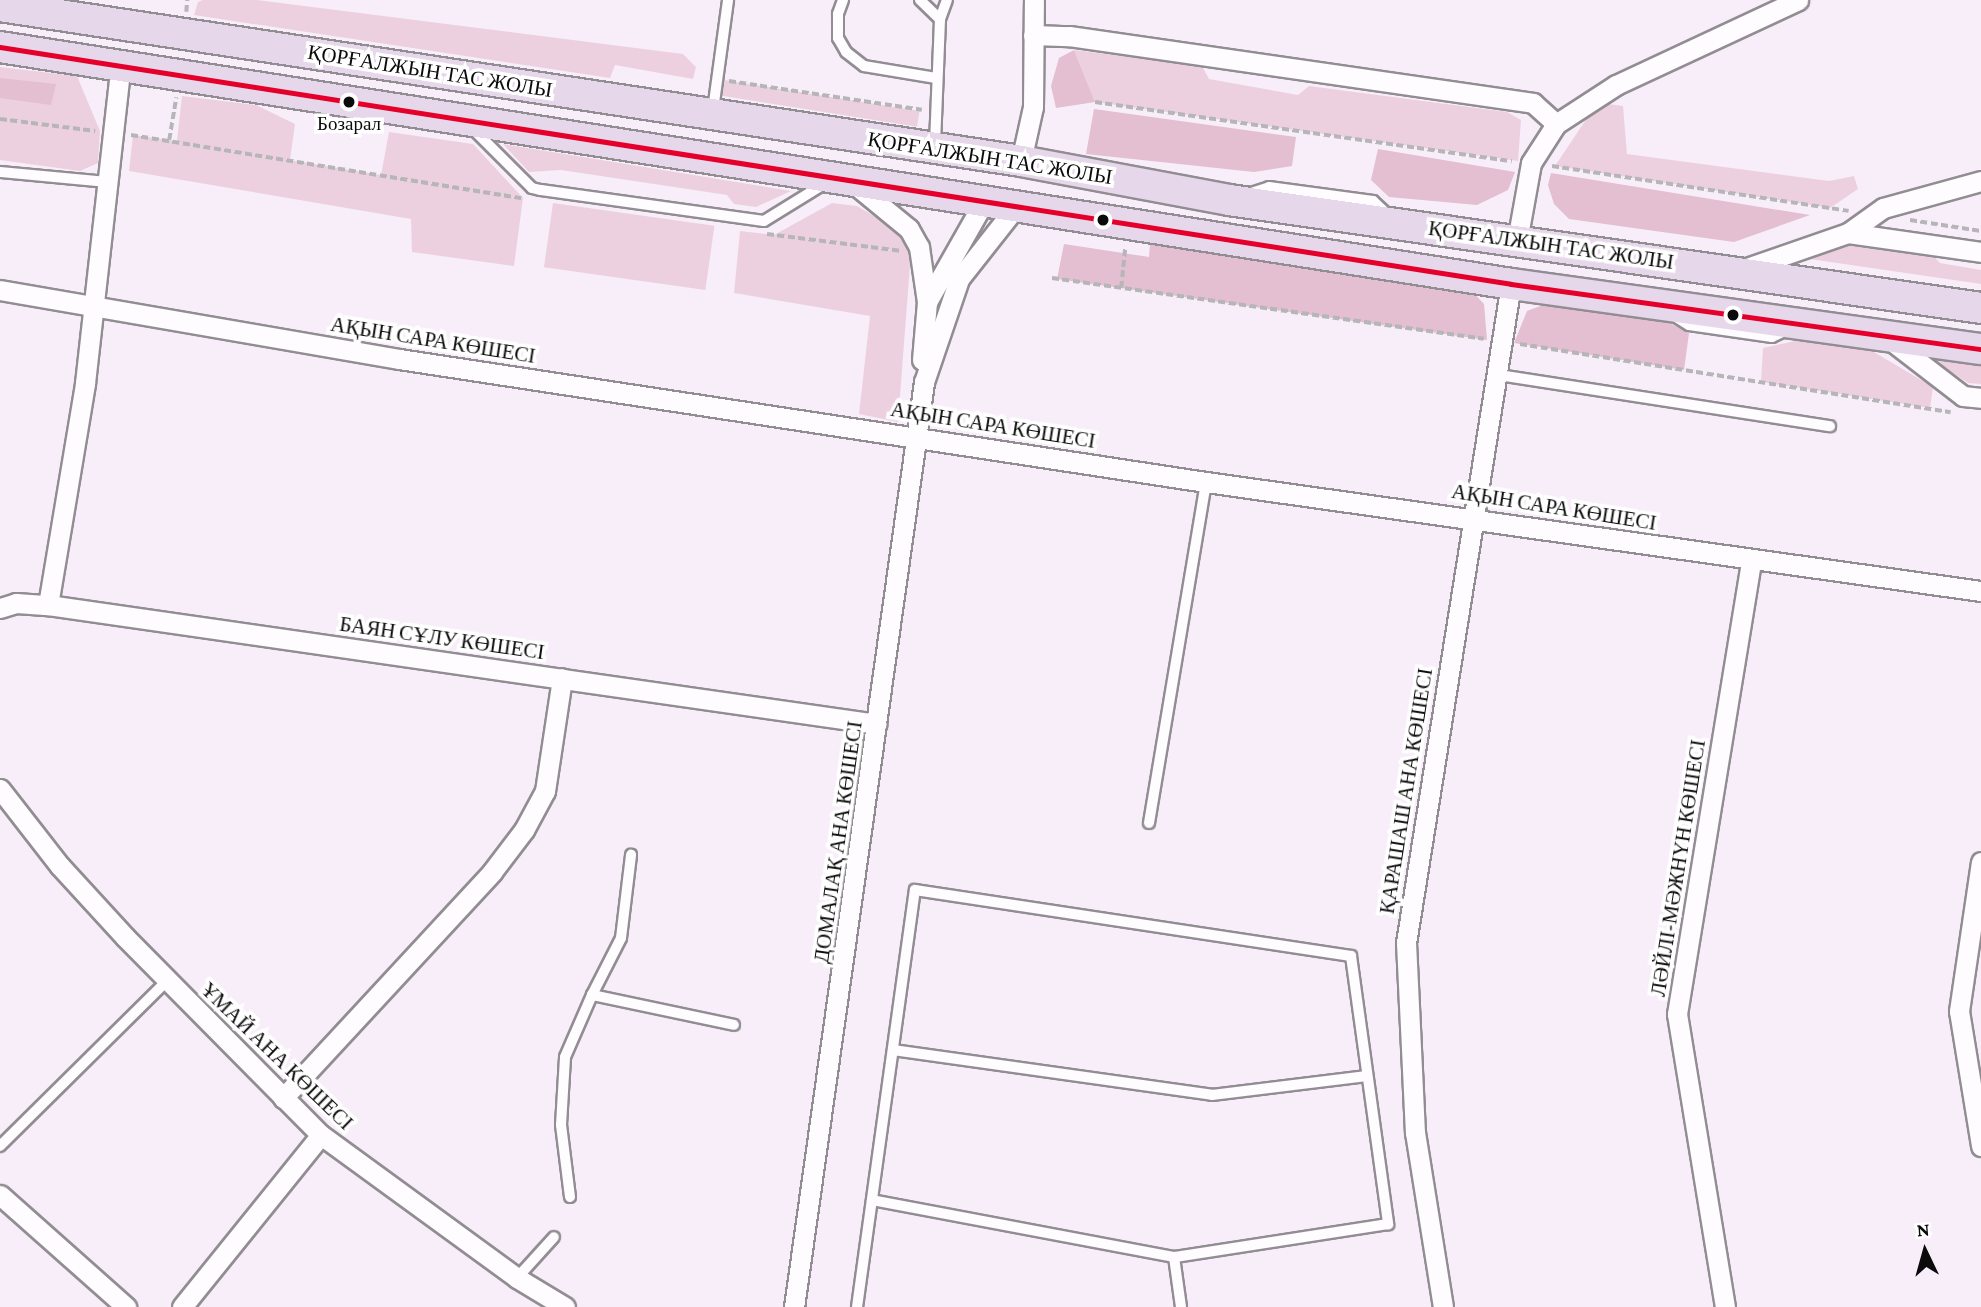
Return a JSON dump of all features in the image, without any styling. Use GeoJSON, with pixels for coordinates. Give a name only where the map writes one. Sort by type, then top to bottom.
{"type":"FeatureCollection","features":[{"type":"Feature","properties":{"kind":"main road","name":"ҚОРҒАЛЖЫН ТАС ЖОЛЫ"},"geometry":{"type":"LineString","coordinates":[[0,6],[1021,161],[1229,200],[1739,271],[1981,308]]}},
{"type":"Feature","properties":{"kind":"main road"},"geometry":{"type":"LineString","coordinates":[[121,64],[126,26]]}},
{"type":"Feature","properties":{"kind":"main road","name":"ҚОРҒАЛЖЫН ТАС ЖОЛЫ"},"geometry":{"type":"LineString","coordinates":[[0,47],[842,179],[1018,204],[1511,284],[1981,349]]}},
{"type":"Feature","properties":{"kind":"main road"},"geometry":{"type":"LineString","coordinates":[[985,200],[1021,161]]}},
{"type":"Feature","properties":{"kind":"main road"},"geometry":{"type":"LineString","coordinates":[[1018,204],[1021,161]]}},
{"type":"Feature","properties":{"kind":"street"},"geometry":{"type":"LineString","coordinates":[[1021,161],[1033,107],[1034,0]]}},
{"type":"Feature","properties":{"kind":"street"},"geometry":{"type":"LineString","coordinates":[[1517,241],[1531,163],[1556,124],[1616,85],[1798,0]]}},
{"type":"Feature","properties":{"kind":"street"},"geometry":{"type":"LineString","coordinates":[[1033,35],[1069,36],[1533,103],[1556,124]]}},
{"type":"Feature","properties":{"kind":"street"},"geometry":{"type":"LineString","coordinates":[[48,605],[95,303],[121,64]]}},
{"type":"Feature","properties":{"kind":"street"},"geometry":{"type":"LineString","coordinates":[[842,179],[909,229],[919,247],[927,302]]}},
{"type":"Feature","properties":{"kind":"street"},"geometry":{"type":"LineString","coordinates":[[1739,271],[1848,233],[1883,208],[1981,181]]}},
{"type":"Feature","properties":{"kind":"street","name":"ДОМАЛАҚ АНА КӨШЕСІ"},"geometry":{"type":"LineString","coordinates":[[794,1307],[923,382],[923,317],[927,302],[985,200]]}},
{"type":"Feature","properties":{"kind":"street","name":"ДОМАЛАҚ АНА КӨШЕСІ"},"geometry":{"type":"LineString","coordinates":[[923,382],[959,279],[1018,204]]}},
{"type":"Feature","properties":{"kind":"street"},"geometry":{"type":"LineString","coordinates":[[1848,233],[1981,253]]}},
{"type":"Feature","properties":{"kind":"street","name":"ҚАРАШАШ АНА КӨШЕСІ"},"geometry":{"type":"LineString","coordinates":[[1443,1307],[1415,1133],[1406,943],[1472,516],[1499,375],[1511,284]]}},
{"type":"Feature","properties":{"kind":"street","name":"АҚЫН САРА КӨШЕСІ"},"geometry":{"type":"LineString","coordinates":[[0,290],[95,303],[399,359],[915,435],[1206,482],[1472,516],[1751,560],[1981,591]]}},
{"type":"Feature","properties":{"kind":"street"},"geometry":{"type":"LineString","coordinates":[[1883,334],[1963,396],[1981,398]]}},
{"type":"Feature","properties":{"kind":"street","name":"ЛӘЙЛІ-МӘЖНҮН КӨШЕСІ"},"geometry":{"type":"LineString","coordinates":[[1725,1307],[1677,1014],[1751,560]]}},
{"type":"Feature","properties":{"kind":"street","name":"БАЯН СҰЛУ КӨШЕСІ"},"geometry":{"type":"LineString","coordinates":[[0,608],[16,603],[48,605],[877,724]]}},
{"type":"Feature","properties":{"kind":"street"},"geometry":{"type":"LineString","coordinates":[[283,1098],[492,872],[524,830],[545,791],[562,678]]}},
{"type":"Feature","properties":{"kind":"street","name":"ҰМАЙ АНА КӨШЕСІ"},"geometry":{"type":"LineString","coordinates":[[0,789],[60,866],[321,1135],[516,1278],[565,1307]]}},
{"type":"Feature","properties":{"kind":"street"},"geometry":{"type":"LineString","coordinates":[[1981,862],[1959,1011],[1981,1146]]}},
{"type":"Feature","properties":{"kind":"street"},"geometry":{"type":"LineString","coordinates":[[182,1307],[321,1135]]}},
{"type":"Feature","properties":{"kind":"street"},"geometry":{"type":"LineString","coordinates":[[0,1195],[126,1307]]}},
{"type":"Feature","properties":{"kind":"lane"},"geometry":{"type":"LineString","coordinates":[[713,114],[728,0]]}},
{"type":"Feature","properties":{"kind":"lane"},"geometry":{"type":"LineString","coordinates":[[843,0],[838,14],[838,38],[846,52],[864,66],[936,78]]}},
{"type":"Feature","properties":{"kind":"lane"},"geometry":{"type":"LineString","coordinates":[[920,0],[940,19]]}},
{"type":"Feature","properties":{"kind":"lane"},"geometry":{"type":"LineString","coordinates":[[934,148],[939,112],[936,78],[940,19],[947,0]]}},
{"type":"Feature","properties":{"kind":"lane"},"geometry":{"type":"LineString","coordinates":[[464,120],[532,188],[541,190],[764,221],[842,179]]}},
{"type":"Feature","properties":{"kind":"lane"},"geometry":{"type":"LineString","coordinates":[[0,172],[108,182]]}},
{"type":"Feature","properties":{"kind":"lane"},"geometry":{"type":"LineString","coordinates":[[1499,375],[1829,426]]}},
{"type":"Feature","properties":{"kind":"lane"},"geometry":{"type":"LineString","coordinates":[[1149,823],[1206,482]]}},
{"type":"Feature","properties":{"kind":"lane"},"geometry":{"type":"LineString","coordinates":[[570,1197],[561,1125],[565,1057],[621,937],[631,855]]}},
{"type":"Feature","properties":{"kind":"lane"},"geometry":{"type":"LineString","coordinates":[[857,1307],[915,890],[1351,956],[1388,1224],[1174,1256],[872,1200]]}},
{"type":"Feature","properties":{"kind":"lane"},"geometry":{"type":"LineString","coordinates":[[0,1146],[169,981]]}},
{"type":"Feature","properties":{"kind":"lane"},"geometry":{"type":"LineString","coordinates":[[592,995],[734,1025]]}},
{"type":"Feature","properties":{"kind":"lane"},"geometry":{"type":"LineString","coordinates":[[893,1050],[1212,1095],[1367,1076]]}},
{"type":"Feature","properties":{"kind":"lane"},"geometry":{"type":"LineString","coordinates":[[516,1278],[554,1237]]}},
{"type":"Feature","properties":{"kind":"lane"},"geometry":{"type":"LineString","coordinates":[[1174,1256],[1181,1307]]}},
{"type":"Feature","properties":{"kind":"path"},"geometry":{"type":"LineString","coordinates":[[186,14],[187,0]]}},
{"type":"Feature","properties":{"kind":"path"},"geometry":{"type":"LineString","coordinates":[[717,79],[939,112]]}},
{"type":"Feature","properties":{"kind":"path"},"geometry":{"type":"LineString","coordinates":[[0,119],[169,140],[177,89]]}},
{"type":"Feature","properties":{"kind":"path"},"geometry":{"type":"LineString","coordinates":[[1095,102],[1518,161]]}},
{"type":"Feature","properties":{"kind":"path"},"geometry":{"type":"LineString","coordinates":[[1546,165],[1830,208]]}},
{"type":"Feature","properties":{"kind":"path"},"geometry":{"type":"LineString","coordinates":[[1901,219],[1981,231]]}},
{"type":"Feature","properties":{"kind":"path"},"geometry":{"type":"LineString","coordinates":[[1113,244],[1125,246],[1121,288]]}},
{"type":"Feature","properties":{"kind":"path"},"geometry":{"type":"LineString","coordinates":[[1052,278],[1504,342],[1959,413]]}},
{"type":"Feature","properties":{"kind":"shaded area"},"geometry":{"type":"Polygon","coordinates":[[[257,0],[683,54],[696,67],[693,79],[615,65],[610,78],[194,15],[198,2],[257,0]]]}},
{"type":"Feature","properties":{"kind":"shaded area"},"geometry":{"type":"Polygon","coordinates":[[[1074,50],[1202,66],[1209,79],[1298,95],[1309,86],[1507,112],[1521,120],[1518,161],[1095,102],[1074,50]]]}},
{"type":"Feature","properties":{"kind":"shaded area"},"geometry":{"type":"Polygon","coordinates":[[[1074,50],[1095,102],[1056,108],[1051,86],[1059,58],[1074,50]]]}},
{"type":"Feature","properties":{"kind":"shaded area"},"geometry":{"type":"Polygon","coordinates":[[[0,67],[77,76],[100,131],[98,163],[80,171],[0,160],[0,67]]]}},
{"type":"Feature","properties":{"kind":"shaded area"},"geometry":{"type":"Polygon","coordinates":[[[0,78],[56,84],[51,105],[0,98],[0,78]]]}},
{"type":"Feature","properties":{"kind":"shaded area"},"geometry":{"type":"Polygon","coordinates":[[[724,80],[920,111],[917,127],[721,96],[724,80]]]}},
{"type":"Feature","properties":{"kind":"shaded area"},"geometry":{"type":"Polygon","coordinates":[[[182,96],[256,105],[295,124],[290,160],[381,175],[389,132],[473,144],[523,198],[514,266],[412,252],[411,219],[129,171],[133,135],[177,141],[182,96]]]}},
{"type":"Feature","properties":{"kind":"shaded area"},"geometry":{"type":"Polygon","coordinates":[[[1608,104],[1623,106],[1627,154],[1829,181],[1854,176],[1858,189],[1830,208],[1555,166],[1591,112],[1608,104]]]}},
{"type":"Feature","properties":{"kind":"shaded area"},"geometry":{"type":"Polygon","coordinates":[[[1094,109],[1296,137],[1292,166],[1254,172],[1086,154],[1094,109]]]}},
{"type":"Feature","properties":{"kind":"shaded area"},"geometry":{"type":"Polygon","coordinates":[[[503,144],[791,191],[756,207],[734,204],[727,195],[561,170],[529,172],[503,144]]]}},
{"type":"Feature","properties":{"kind":"shaded area"},"geometry":{"type":"Polygon","coordinates":[[[1378,149],[1515,172],[1508,190],[1477,205],[1389,197],[1371,180],[1378,149]]]}},
{"type":"Feature","properties":{"kind":"shaded area"},"geometry":{"type":"Polygon","coordinates":[[[1551,173],[1810,215],[1734,242],[1569,219],[1554,204],[1548,185],[1551,173]]]}},
{"type":"Feature","properties":{"kind":"shaded area"},"geometry":{"type":"Polygon","coordinates":[[[553,203],[714,226],[705,290],[544,267],[553,203]]]}},
{"type":"Feature","properties":{"kind":"shaded area"},"geometry":{"type":"Polygon","coordinates":[[[832,203],[857,206],[892,227],[911,252],[898,422],[859,414],[870,316],[734,293],[740,231],[774,235],[832,203]]]}},
{"type":"Feature","properties":{"kind":"shaded area"},"geometry":{"type":"Polygon","coordinates":[[[1849,240],[1929,251],[1940,263],[1981,270],[1981,284],[1796,257],[1849,240]]]}},
{"type":"Feature","properties":{"kind":"shaded area"},"geometry":{"type":"Polygon","coordinates":[[[1150,243],[1470,289],[1484,304],[1487,340],[1057,279],[1064,244],[1149,257],[1150,243]]]}},
{"type":"Feature","properties":{"kind":"shaded area"},"geometry":{"type":"Polygon","coordinates":[[[1551,302],[1653,315],[1689,333],[1684,370],[1514,343],[1527,311],[1551,302]]]}},
{"type":"Feature","properties":{"kind":"shaded area"},"geometry":{"type":"Polygon","coordinates":[[[1795,341],[1862,345],[1933,387],[1930,408],[1761,382],[1763,348],[1795,341]]]}},
{"type":"Feature","properties":{"kind":"shaded area"},"geometry":{"type":"Polygon","coordinates":[[[1916,348],[1981,358],[1981,384],[1968,383],[1916,348]]]}},
{"type":"Feature","properties":{"kind":"transit line"},"geometry":{"type":"LineString","coordinates":[[0,47],[1511,284],[1981,349]]}},
{"type":"Feature","properties":{"kind":"place","name":"Бозарал"},"geometry":{"type":"Point","coordinates":[349,102]}}]}
